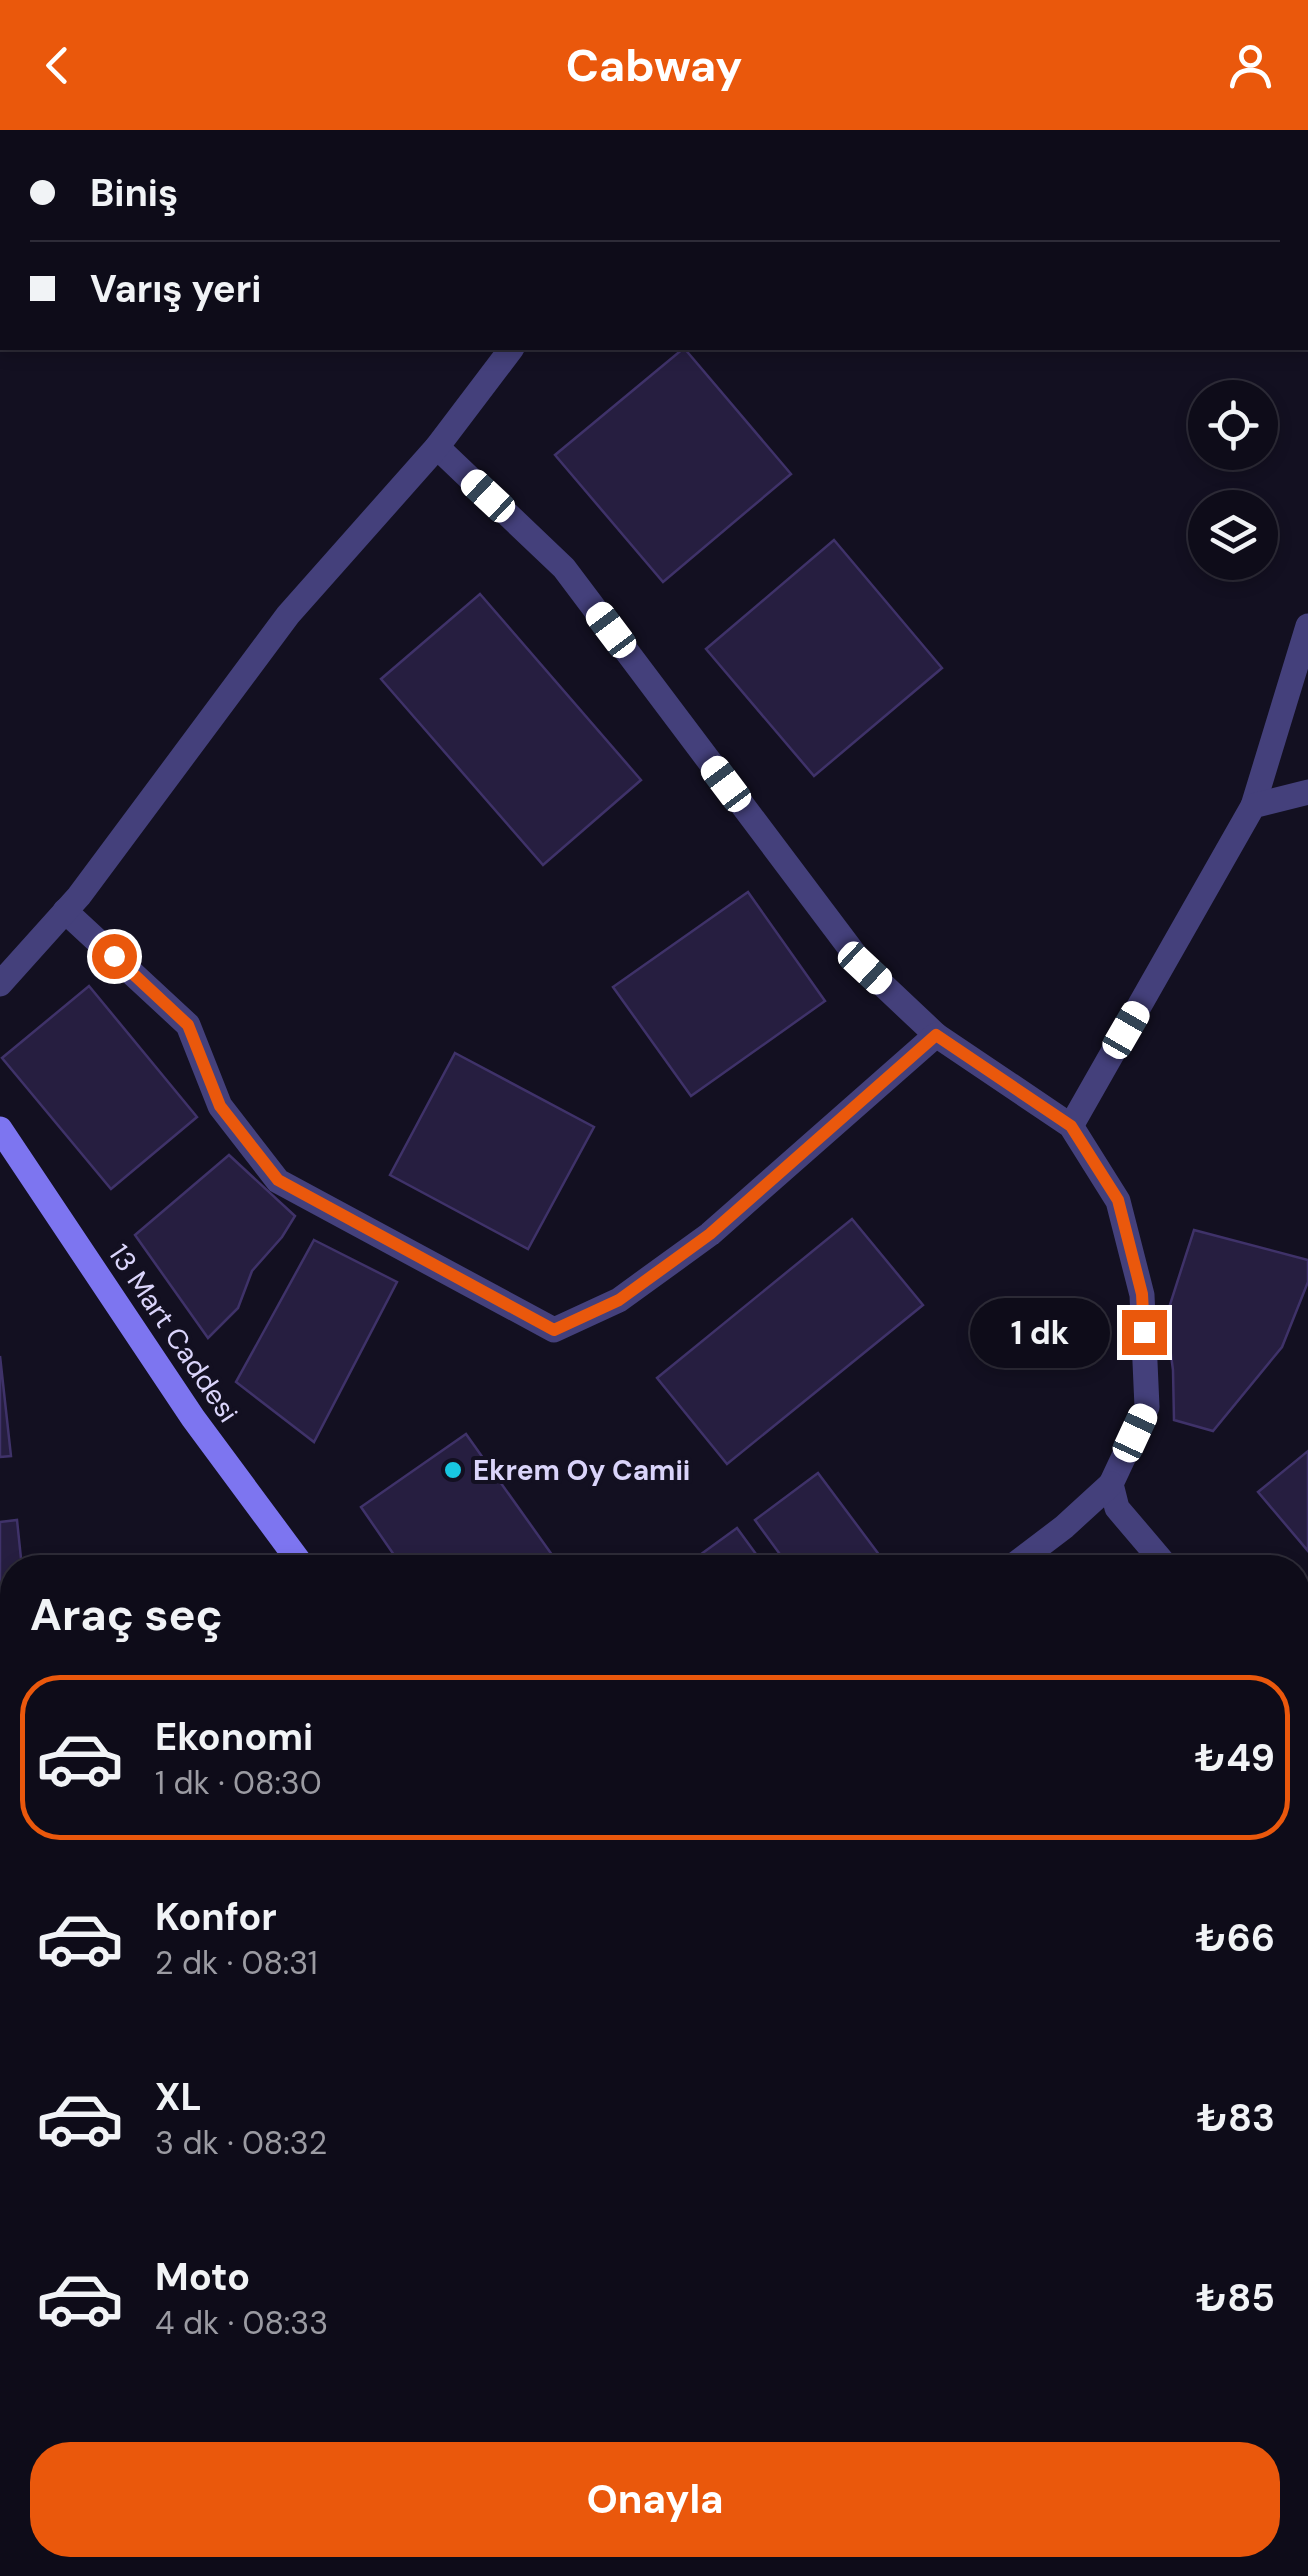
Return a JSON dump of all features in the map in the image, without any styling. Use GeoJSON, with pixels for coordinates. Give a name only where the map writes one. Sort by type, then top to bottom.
{"type":"FeatureCollection","features":[{"type":"Feature","properties":{"kind":"street"},"geometry":{"type":"LineString","coordinates":[[0,984],[65,911],[288,615],[437,447],[510,350]]}},
{"type":"Feature","properties":{"kind":"street"},"geometry":{"type":"LineString","coordinates":[[437,447],[564,568],[865,968],[936,1035],[1071,1126],[1118,1200],[1142,1294],[1147,1408],[1111,1484],[1027,1555]]}},
{"type":"Feature","properties":{"kind":"street"},"geometry":{"type":"LineString","coordinates":[[1071,1126],[1253,806],[1308,626]]}},
{"type":"Feature","properties":{"kind":"street"},"geometry":{"type":"LineString","coordinates":[[1253,806],[1308,792]]}},
{"type":"Feature","properties":{"kind":"street"},"geometry":{"type":"LineString","coordinates":[[65,911],[188,1025],[220,1106],[278,1180],[554,1330],[619,1300],[710,1234],[936,1035]]}},
{"type":"Feature","properties":{"kind":"street","name":"13 Mart Caddesi"},"geometry":{"type":"LineString","coordinates":[[0,1129],[193,1418],[294,1555]]}},
{"type":"Feature","properties":{"kind":"street"},"geometry":{"type":"LineString","coordinates":[[1111,1484],[1117,1508],[1157,1555]]}},
{"type":"Feature","properties":{"kind":"building"},"geometry":{"type":"Polygon","coordinates":[[[686,350],[791,474],[663,582],[555,455],[686,350]]]}},
{"type":"Feature","properties":{"kind":"building"},"geometry":{"type":"Polygon","coordinates":[[[834,540],[942,668],[814,776],[706,649],[834,540]]]}},
{"type":"Feature","properties":{"kind":"building"},"geometry":{"type":"Polygon","coordinates":[[[480,594],[641,780],[543,865],[381,679],[480,594]]]}},
{"type":"Feature","properties":{"kind":"building"},"geometry":{"type":"Polygon","coordinates":[[[748,892],[825,1001],[691,1096],[613,987],[748,892]]]}},
{"type":"Feature","properties":{"kind":"building"},"geometry":{"type":"Polygon","coordinates":[[[89,986],[197,1117],[111,1189],[2,1058],[89,986]]]}},
{"type":"Feature","properties":{"kind":"building"},"geometry":{"type":"Polygon","coordinates":[[[455,1053],[594,1127],[528,1249],[390,1175],[455,1053]]]}},
{"type":"Feature","properties":{"kind":"building"},"geometry":{"type":"Polygon","coordinates":[[[229,1155],[295,1216],[252,1271],[238,1308],[208,1338],[135,1235],[229,1155]]]}},
{"type":"Feature","properties":{"kind":"building"},"geometry":{"type":"Polygon","coordinates":[[[852,1219],[923,1305],[727,1464],[657,1378],[852,1219]]]}},
{"type":"Feature","properties":{"kind":"building"},"geometry":{"type":"Polygon","coordinates":[[[1194,1230],[1308,1260],[1308,1282],[1282,1347],[1213,1431],[1174,1420],[1166,1317],[1194,1230]]]}},
{"type":"Feature","properties":{"kind":"building"},"geometry":{"type":"Polygon","coordinates":[[[314,1240],[397,1282],[314,1442],[236,1382],[314,1240]]]}},
{"type":"Feature","properties":{"kind":"building"},"geometry":{"type":"Polygon","coordinates":[[[0,1356],[11,1456],[0,1457],[0,1356]]]}},
{"type":"Feature","properties":{"kind":"building","name":"Ekrem Oy Camii"},"geometry":{"type":"Polygon","coordinates":[[[466,1434],[552,1555],[394,1555],[361,1507],[466,1434]]]}},
{"type":"Feature","properties":{"kind":"building"},"geometry":{"type":"Polygon","coordinates":[[[1308,1451],[1308,1551],[1258,1492],[1308,1451]]]}},
{"type":"Feature","properties":{"kind":"building"},"geometry":{"type":"Polygon","coordinates":[[[818,1473],[879,1555],[781,1555],[755,1520],[818,1473]]]}},
{"type":"Feature","properties":{"kind":"building"},"geometry":{"type":"Polygon","coordinates":[[[17,1520],[21,1555],[0,1555],[0,1522],[17,1520]]]}},
{"type":"Feature","properties":{"kind":"building"},"geometry":{"type":"Polygon","coordinates":[[[737,1528],[757,1555],[700,1555],[737,1528]]]}},
{"type":"Feature","properties":{"kind":"place","name":"Ekrem Oy Camii"},"geometry":{"type":"Point","coordinates":[453,1470]}},
{"type":"Feature","properties":{"kind":"route"},"geometry":{"type":"LineString","coordinates":[[114,956],[188,1025],[220,1106],[278,1180],[554,1330],[619,1300],[710,1234],[936,1035],[1071,1126],[1118,1200],[1142,1294],[1144,1332]]}}]}
